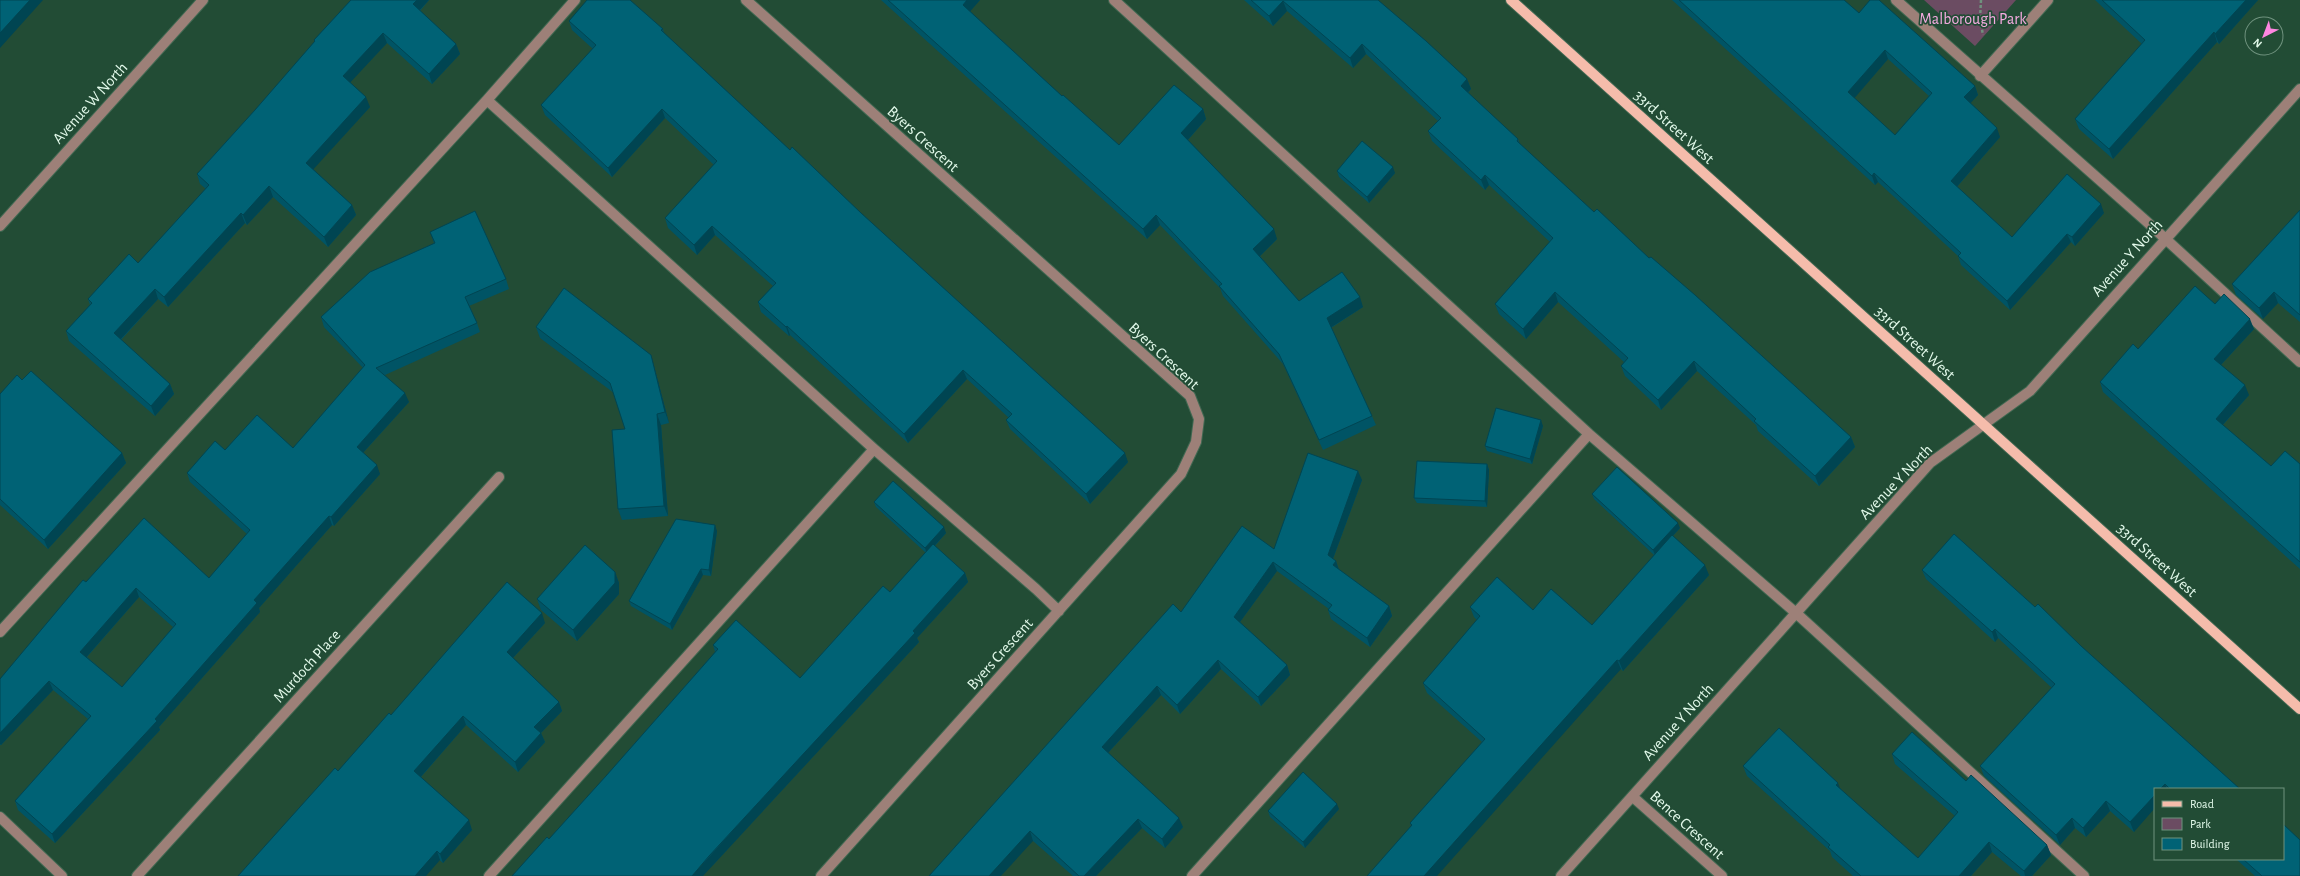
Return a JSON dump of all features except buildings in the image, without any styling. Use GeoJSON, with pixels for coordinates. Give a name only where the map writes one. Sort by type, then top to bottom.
{"type":"FeatureCollection","features":[{"type":"Feature","properties":{"kind":"main road","name":"33rd Street West"},"geometry":{"type":"LineString","coordinates":[[1511,0],[2300,709]]}},
{"type":"Feature","properties":{"kind":"street","name":"Avenue W North"},"geometry":{"type":"LineString","coordinates":[[0,226],[203,0]]}},
{"type":"Feature","properties":{"kind":"street"},"geometry":{"type":"LineString","coordinates":[[0,632],[487,100],[575,0]]}},
{"type":"Feature","properties":{"kind":"street","name":"Byers Crescent"},"geometry":{"type":"LineString","coordinates":[[746,0],[1190,396],[1199,419],[1196,442],[1181,474],[821,876]]}},
{"type":"Feature","properties":{"kind":"street"},"geometry":{"type":"LineString","coordinates":[[1114,0],[1589,434],[1796,612],[2084,876]]}},
{"type":"Feature","properties":{"kind":"street"},"geometry":{"type":"LineString","coordinates":[[1896,0],[2300,362]]}},
{"type":"Feature","properties":{"kind":"street"},"geometry":{"type":"LineString","coordinates":[[1980,76],[2048,0]]}},
{"type":"Feature","properties":{"kind":"street","name":"Avenue Y North"},"geometry":{"type":"LineString","coordinates":[[1561,876],[1930,463],[2030,391],[2164,239],[2300,89]]}},
{"type":"Feature","properties":{"kind":"street"},"geometry":{"type":"LineString","coordinates":[[487,100],[874,448],[1036,589],[1059,611]]}},
{"type":"Feature","properties":{"kind":"street"},"geometry":{"type":"LineString","coordinates":[[1192,876],[1589,434]]}},
{"type":"Feature","properties":{"kind":"street"},"geometry":{"type":"LineString","coordinates":[[489,876],[874,448]]}},
{"type":"Feature","properties":{"kind":"street","name":"Murdoch Place"},"geometry":{"type":"LineString","coordinates":[[137,876],[499,477]]}},
{"type":"Feature","properties":{"kind":"street","name":"Bence Crescent"},"geometry":{"type":"LineString","coordinates":[[1633,797],[1722,876]]}},
{"type":"Feature","properties":{"kind":"street"},"geometry":{"type":"LineString","coordinates":[[0,818],[62,876]]}},
{"type":"Feature","properties":{"kind":"green space","name":"Malborough Park"},"geometry":{"type":"Polygon","coordinates":[[[1924,0],[2016,0],[1975,46],[1924,0]]]}}]}
